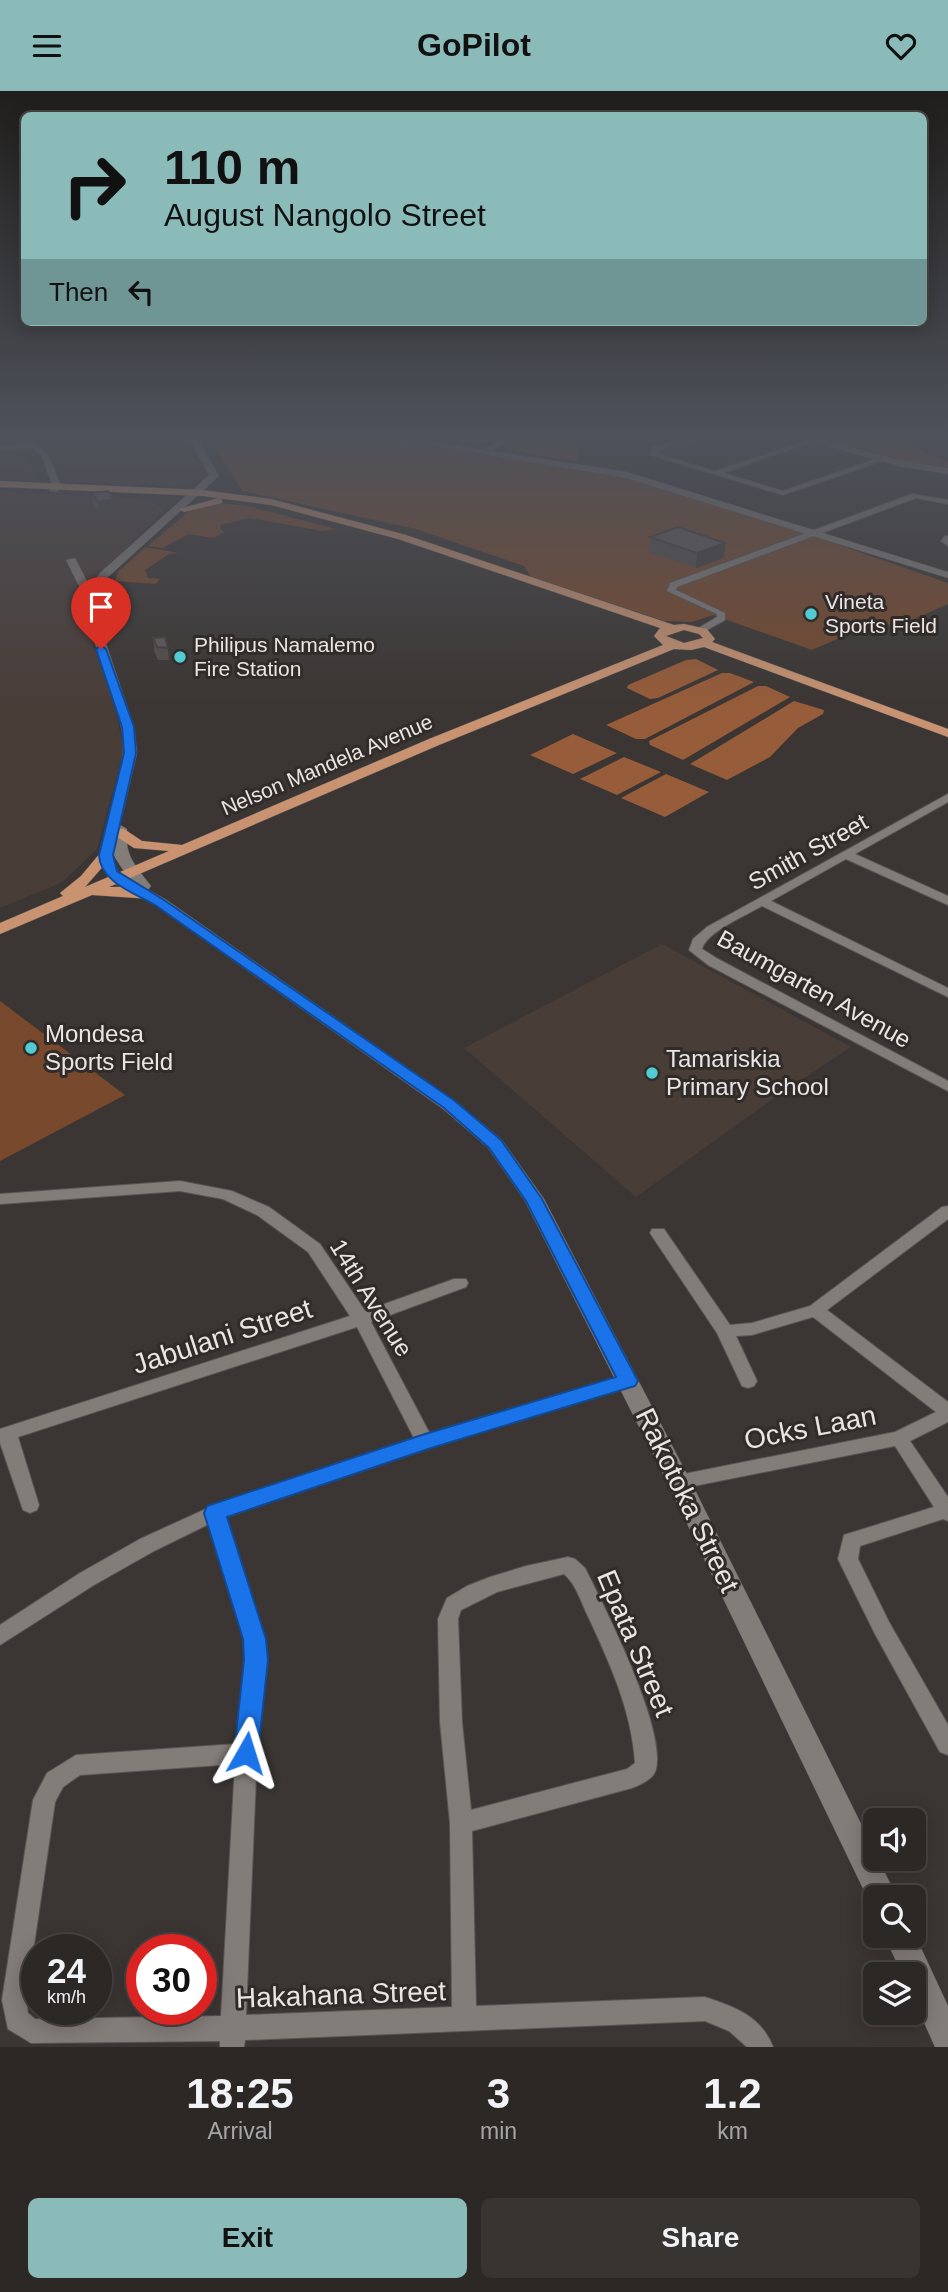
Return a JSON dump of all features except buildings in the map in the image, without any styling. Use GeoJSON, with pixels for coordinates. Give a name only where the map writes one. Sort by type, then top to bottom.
{"type":"FeatureCollection","features":[{"type":"Feature","properties":{"kind":"main road"},"geometry":{"type":"LineString","coordinates":[[337,524],[371,533],[668,636],[700,630],[709,636],[704,643]]}},
{"type":"Feature","properties":{"kind":"main road"},"geometry":{"type":"LineString","coordinates":[[354,524],[402,537],[690,646],[704,643],[948,733]]}},
{"type":"Feature","properties":{"kind":"main road","name":"Nelson Mandela Avenue"},"geometry":{"type":"LineString","coordinates":[[0,929],[85,893],[176,847],[668,636]]}},
{"type":"Feature","properties":{"kind":"main road","name":"Nelson Mandela Avenue"},"geometry":{"type":"LineString","coordinates":[[0,921],[68,893],[162,860],[668,636]]}},
{"type":"Feature","properties":{"kind":"main road"},"geometry":{"type":"LineString","coordinates":[[119,832],[139,845],[176,847]]}},
{"type":"Feature","properties":{"kind":"main road"},"geometry":{"type":"LineString","coordinates":[[68,893],[86,879],[106,855]]}},
{"type":"Feature","properties":{"kind":"main road"},"geometry":{"type":"LineString","coordinates":[[153,897],[146,882],[162,860]]}},
{"type":"Feature","properties":{"kind":"main road"},"geometry":{"type":"LineString","coordinates":[[85,893],[117,892],[153,897]]}},
{"type":"Feature","properties":{"kind":"street"},"geometry":{"type":"LineString","coordinates":[[121,874],[106,864],[106,855],[130,753],[128,727],[88,608],[89,596],[104,575],[162,524]]}},
{"type":"Feature","properties":{"kind":"street"},"geometry":{"type":"LineString","coordinates":[[121,874],[119,832],[139,756],[139,742],[126,684],[95,604],[99,590],[110,577],[165,524]]}},
{"type":"Feature","properties":{"kind":"street"},"geometry":{"type":"LineString","coordinates":[[796,524],[948,569]]}},
{"type":"Feature","properties":{"kind":"street"},"geometry":{"type":"LineString","coordinates":[[798,524],[948,575]]}},
{"type":"Feature","properties":{"kind":"street"},"geometry":{"type":"LineString","coordinates":[[700,630],[718,622],[722,618],[721,613],[671,591],[673,585],[837,524]]}},
{"type":"Feature","properties":{"kind":"street"},"geometry":{"type":"LineString","coordinates":[[948,538],[945,541],[948,544]]}},
{"type":"Feature","properties":{"kind":"street"},"geometry":{"type":"LineString","coordinates":[[71,560],[89,596]]}},
{"type":"Feature","properties":{"kind":"street","name":"Smith Street"},"geometry":{"type":"LineString","coordinates":[[695,950],[697,942],[711,930],[948,797]]}},
{"type":"Feature","properties":{"kind":"street"},"geometry":{"type":"LineString","coordinates":[[936,804],[948,809]]}},
{"type":"Feature","properties":{"kind":"street"},"geometry":{"type":"LineString","coordinates":[[848,855],[948,901]]}},
{"type":"Feature","properties":{"kind":"street","name":"Rakotoka Street"},"geometry":{"type":"LineString","coordinates":[[121,874],[449,1105],[495,1144],[534,1199],[628,1381],[875,1885]]}},
{"type":"Feature","properties":{"kind":"street"},"geometry":{"type":"LineString","coordinates":[[763,902],[948,993]]}},
{"type":"Feature","properties":{"kind":"street","name":"Baumgarten Avenue"},"geometry":{"type":"LineString","coordinates":[[695,950],[948,1087]]}},
{"type":"Feature","properties":{"kind":"street","name":"14th Avenue"},"geometry":{"type":"LineString","coordinates":[[0,1199],[180,1186],[227,1195],[263,1211],[314,1248],[361,1319],[425,1442]]}},
{"type":"Feature","properties":{"kind":"street"},"geometry":{"type":"LineString","coordinates":[[0,1205],[82,1193]]}},
{"type":"Feature","properties":{"kind":"street"},"geometry":{"type":"LineString","coordinates":[[726,1331],[752,1329],[816,1310],[948,1211]]}},
{"type":"Feature","properties":{"kind":"street"},"geometry":{"type":"LineString","coordinates":[[658,1233],[726,1331],[748,1381]]}},
{"type":"Feature","properties":{"kind":"street","name":"Jabulani Street"},"geometry":{"type":"LineString","coordinates":[[4,1435],[361,1319],[460,1283]]}},
{"type":"Feature","properties":{"kind":"street"},"geometry":{"type":"LineString","coordinates":[[816,1310],[948,1413]]}},
{"type":"Feature","properties":{"kind":"street"},"geometry":{"type":"LineString","coordinates":[[0,1636],[87,1579],[147,1545],[215,1513],[425,1442],[628,1381]]}},
{"type":"Feature","properties":{"kind":"street","name":"Ocks Laan"},"geometry":{"type":"LineString","coordinates":[[679,1482],[899,1438],[948,1413]]}},
{"type":"Feature","properties":{"kind":"street"},"geometry":{"type":"LineString","coordinates":[[4,1435],[30,1505]]}},
{"type":"Feature","properties":{"kind":"street"},"geometry":{"type":"LineString","coordinates":[[899,1438],[947,1512],[851,1541],[848,1559],[882,1627],[948,1745]]}},
{"type":"Feature","properties":{"kind":"street"},"geometry":{"type":"LineString","coordinates":[[215,1513],[255,1639],[256,1660],[246,1753],[233,2038]]}},
{"type":"Feature","properties":{"kind":"street","name":"Epata Street"},"geometry":{"type":"LineString","coordinates":[[461,1823],[632,1778],[646,1768],[647,1749],[621,1667],[578,1574],[568,1565],[551,1566],[467,1594],[453,1605],[448,1619],[451,1721],[461,1823],[464,2020]]}},
{"type":"Feature","properties":{"kind":"street","name":"Hakahana Street"},"geometry":{"type":"LineString","coordinates":[[246,1753],[76,1765],[55,1780],[44,1800],[14,2000],[17,2020],[31,2031],[233,2038],[464,2020],[705,2009],[734,2019],[758,2038],[761,2047]]}},
{"type":"Feature","properties":{"kind":"street"},"geometry":{"type":"LineString","coordinates":[[906,1948],[948,2040]]}},
{"type":"Feature","properties":{"kind":"shaded area"},"geometry":{"type":"Polygon","coordinates":[[[0,524],[149,524],[77,600],[114,703],[124,750],[97,849],[61,883],[0,908],[0,524]]]}},
{"type":"Feature","properties":{"kind":"shaded area"},"geometry":{"type":"Polygon","coordinates":[[[174,524],[224,524],[220,528],[224,532],[214,538],[189,534],[162,548],[148,546],[174,524]]]}},
{"type":"Feature","properties":{"kind":"shaded area"},"geometry":{"type":"Polygon","coordinates":[[[285,524],[319,524],[337,529],[322,531],[285,524]]]}},
{"type":"Feature","properties":{"kind":"shaded area"},"geometry":{"type":"Polygon","coordinates":[[[395,524],[775,524],[948,583],[948,604],[896,627],[878,621],[812,650],[713,615],[692,622],[664,621],[531,577],[524,566],[395,524]]]}},
{"type":"Feature","properties":{"kind":"shaded area"},"geometry":{"type":"Polygon","coordinates":[[[146,547],[178,553],[169,554],[145,570],[148,578],[160,579],[156,584],[115,581],[119,571],[146,547]]]}},
{"type":"Feature","properties":{"kind":"shaded area"},"geometry":{"type":"Polygon","coordinates":[[[696,659],[718,670],[658,698],[650,699],[627,688],[628,685],[686,660],[696,659]]]}},
{"type":"Feature","properties":{"kind":"shaded area"},"geometry":{"type":"Polygon","coordinates":[[[722,673],[730,673],[754,682],[645,739],[636,739],[606,725],[722,673]]]}},
{"type":"Feature","properties":{"kind":"shaded area"},"geometry":{"type":"Polygon","coordinates":[[[758,686],[766,686],[790,697],[683,760],[650,745],[649,741],[758,686]]]}},
{"type":"Feature","properties":{"kind":"shaded area"},"geometry":{"type":"Polygon","coordinates":[[[794,701],[824,710],[823,714],[798,728],[770,757],[727,780],[690,764],[794,701]]]}},
{"type":"Feature","properties":{"kind":"shaded area"},"geometry":{"type":"Polygon","coordinates":[[[573,734],[617,753],[573,774],[530,755],[573,734]]]}},
{"type":"Feature","properties":{"kind":"shaded area"},"geometry":{"type":"Polygon","coordinates":[[[624,757],[661,772],[617,795],[580,779],[624,757]]]}},
{"type":"Feature","properties":{"kind":"shaded area"},"geometry":{"type":"Polygon","coordinates":[[[666,774],[709,792],[665,817],[621,798],[666,774]]]}},
{"type":"Feature","properties":{"kind":"shaded area","name":"Tamariskia Primary School"},"geometry":{"type":"Polygon","coordinates":[[[662,944],[851,1047],[774,1098],[636,1197],[464,1048],[662,944]]]}},
{"type":"Feature","properties":{"kind":"shaded area","name":"Mondesa Sports Field"},"geometry":{"type":"Polygon","coordinates":[[[0,1001],[125,1095],[0,1161],[0,1001]]]}},
{"type":"Feature","properties":{"kind":"place","name":"Vineta Sports Field"},"geometry":{"type":"Point","coordinates":[811,614]}},
{"type":"Feature","properties":{"kind":"place","name":"Philipus Namalemo Fire Station"},"geometry":{"type":"Point","coordinates":[180,657]}},
{"type":"Feature","properties":{"kind":"place","name":"Mondesa Sports Field"},"geometry":{"type":"Point","coordinates":[31,1048]}},
{"type":"Feature","properties":{"kind":"place","name":"Tamariskia Primary School"},"geometry":{"type":"Point","coordinates":[652,1073]}},
{"type":"Feature","properties":{"kind":"route"},"geometry":{"type":"LineString","coordinates":[[101,649],[128,727],[130,753],[106,855],[106,864],[111,874],[160,902],[449,1105],[495,1144],[534,1199],[628,1381],[425,1442],[215,1513],[255,1639],[256,1660],[246,1753]]}}]}
